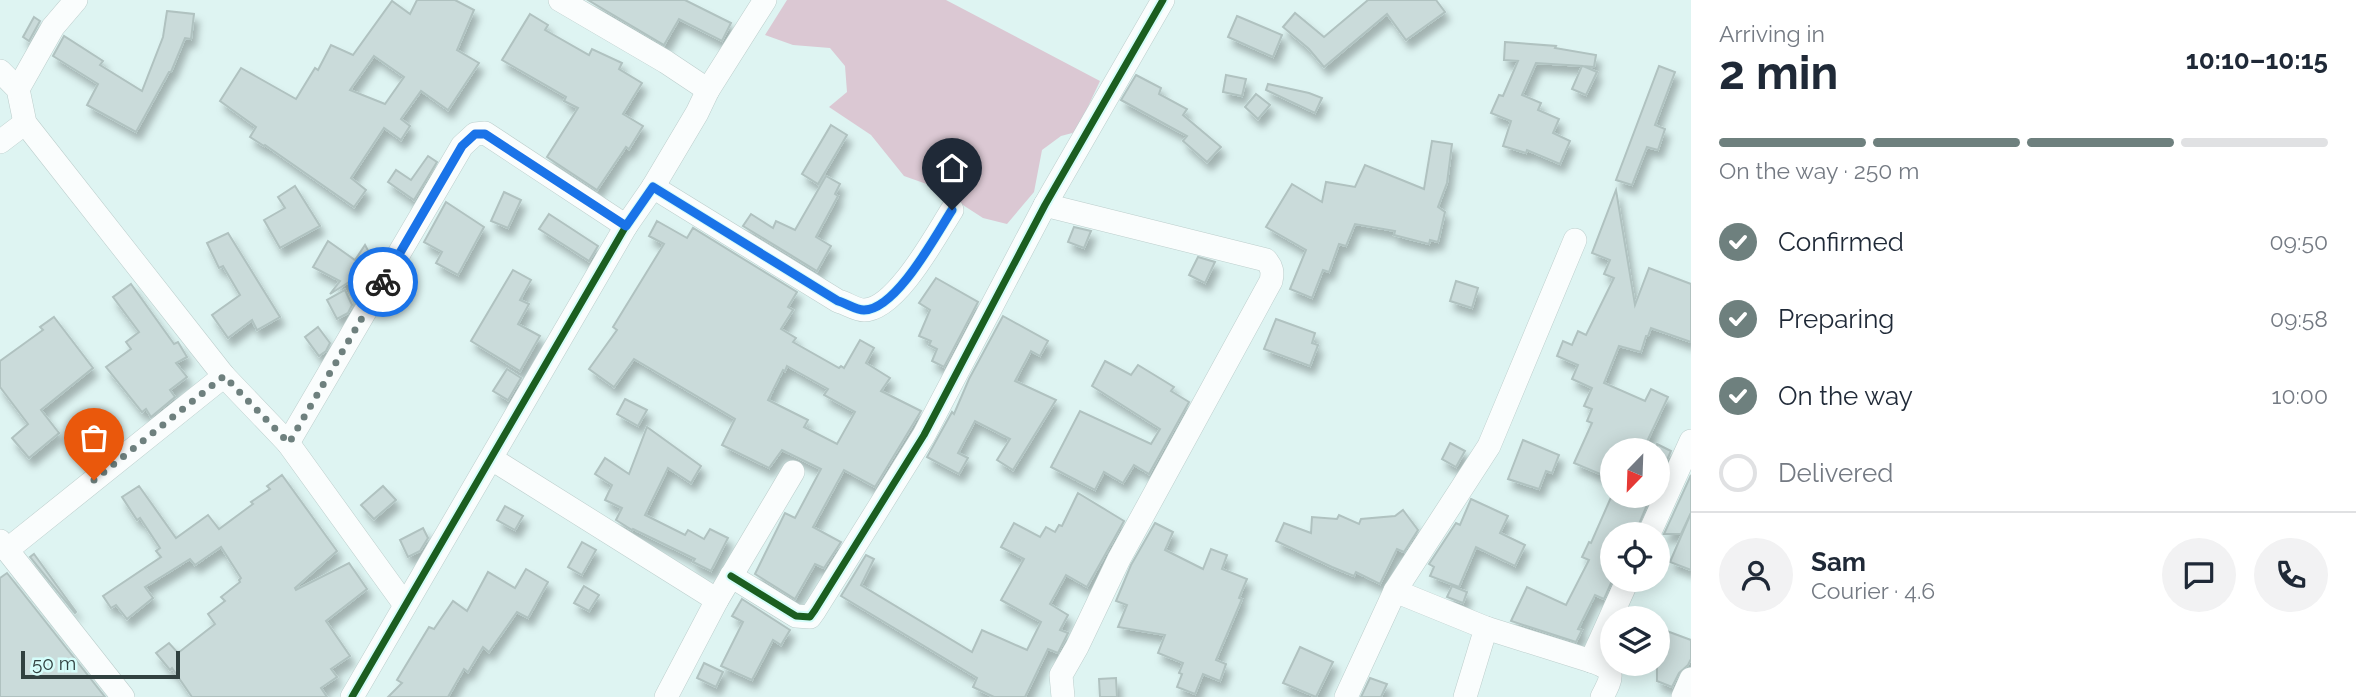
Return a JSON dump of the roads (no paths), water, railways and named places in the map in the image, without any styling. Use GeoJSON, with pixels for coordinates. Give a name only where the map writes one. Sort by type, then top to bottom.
{"type":"FeatureCollection","features":[{"type":"Feature","properties":{"kind":"street"},"geometry":{"type":"LineString","coordinates":[[18,89],[53,27],[76,0]]}},
{"type":"Feature","properties":{"kind":"street"},"geometry":{"type":"LineString","coordinates":[[560,0],[666,62],[708,90]]}},
{"type":"Feature","properties":{"kind":"street"},"geometry":{"type":"LineString","coordinates":[[352,697],[626,226],[653,187],[708,90],[765,0]]}},
{"type":"Feature","properties":{"kind":"street"},"geometry":{"type":"LineString","coordinates":[[731,576],[796,616],[810,617],[924,435],[1045,205],[1163,0]]}},
{"type":"Feature","properties":{"kind":"street"},"geometry":{"type":"LineString","coordinates":[[0,71],[18,89],[25,123],[224,376],[289,443],[405,605]]}},
{"type":"Feature","properties":{"kind":"street"},"geometry":{"type":"LineString","coordinates":[[0,142],[25,123]]}},
{"type":"Feature","properties":{"kind":"street"},"geometry":{"type":"LineString","coordinates":[[289,443],[462,146],[475,134],[485,134],[626,226]]}},
{"type":"Feature","properties":{"kind":"street"},"geometry":{"type":"LineString","coordinates":[[653,187],[838,301],[864,310],[884,303],[904,284],[952,210]]}},
{"type":"Feature","properties":{"kind":"street"},"geometry":{"type":"LineString","coordinates":[[1045,205],[1266,260],[1272,266],[1273,272],[1271,281],[1119,559],[1077,647],[1060,676],[1063,697]]}},
{"type":"Feature","properties":{"kind":"street"},"geometry":{"type":"LineString","coordinates":[[1346,697],[1395,591],[1489,446],[1575,240]]}},
{"type":"Feature","properties":{"kind":"street"},"geometry":{"type":"LineString","coordinates":[[123,697],[4,545],[224,376]]}},
{"type":"Feature","properties":{"kind":"street"},"geometry":{"type":"LineString","coordinates":[[1654,522],[1691,441]]}},
{"type":"Feature","properties":{"kind":"street"},"geometry":{"type":"LineString","coordinates":[[492,459],[718,600]]}},
{"type":"Feature","properties":{"kind":"street"},"geometry":{"type":"LineString","coordinates":[[666,697],[731,576],[793,472]]}},
{"type":"Feature","properties":{"kind":"street"},"geometry":{"type":"LineString","coordinates":[[1395,591],[1486,628],[1603,665],[1610,673],[1611,680],[1602,697]]}},
{"type":"Feature","properties":{"kind":"street"},"geometry":{"type":"LineString","coordinates":[[1591,661],[1622,592]]}},
{"type":"Feature","properties":{"kind":"street"},"geometry":{"type":"LineString","coordinates":[[1465,697],[1486,628]]}},
{"type":"Feature","properties":{"kind":"street"},"geometry":{"type":"LineString","coordinates":[[1683,697],[1691,679]]}}]}
